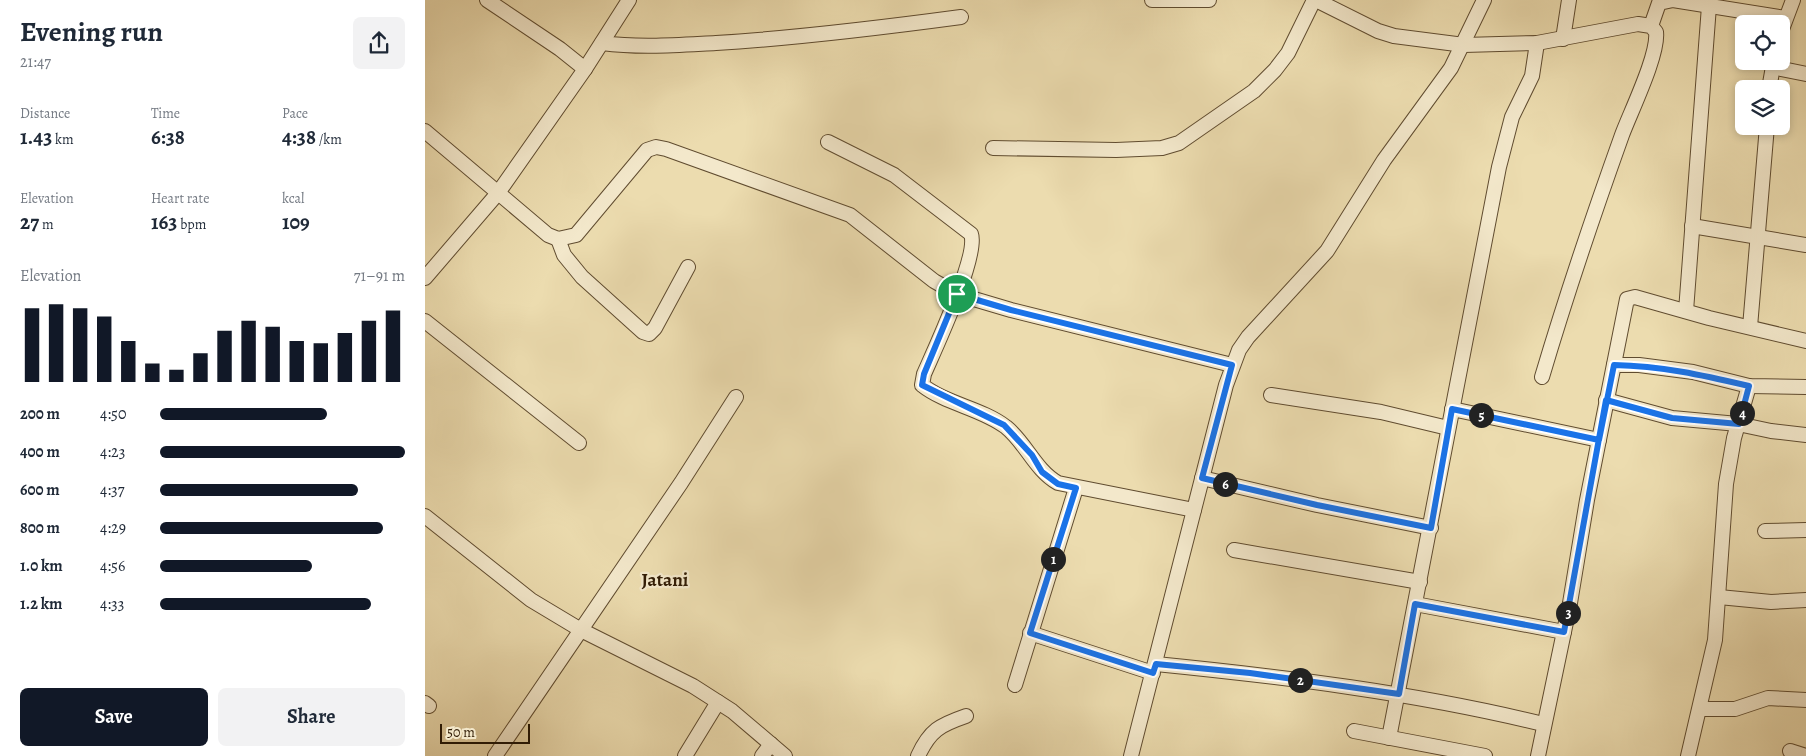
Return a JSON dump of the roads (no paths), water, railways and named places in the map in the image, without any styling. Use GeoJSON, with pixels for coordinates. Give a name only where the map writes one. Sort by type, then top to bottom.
{"type":"FeatureCollection","features":[{"type":"Feature","properties":{"kind":"street"},"geometry":{"type":"LineString","coordinates":[[487,0],[560,49],[585,69]]}},
{"type":"Feature","properties":{"kind":"street"},"geometry":{"type":"LineString","coordinates":[[425,278],[498,192],[585,69],[629,0]]}},
{"type":"Feature","properties":{"kind":"street"},"geometry":{"type":"LineString","coordinates":[[1152,0],[1209,0]]}},
{"type":"Feature","properties":{"kind":"street"},"geometry":{"type":"LineString","coordinates":[[1131,756],[1232,365],[1248,336],[1327,251],[1384,160],[1451,68],[1464,45],[1484,0]]}},
{"type":"Feature","properties":{"kind":"street"},"geometry":{"type":"LineString","coordinates":[[1563,38],[1569,0]]}},
{"type":"Feature","properties":{"kind":"street"},"geometry":{"type":"LineString","coordinates":[[1651,26],[1656,7],[1664,1],[1673,0],[1709,6],[1744,15]]}},
{"type":"Feature","properties":{"kind":"street"},"geometry":{"type":"LineString","coordinates":[[1787,15],[1793,0]]}},
{"type":"Feature","properties":{"kind":"street"},"geometry":{"type":"LineString","coordinates":[[993,148],[1116,150],[1162,148],[1179,143],[1254,91],[1275,70],[1288,53],[1321,1],[1378,31],[1394,36],[1464,45],[1537,43],[1638,24],[1651,26],[1655,32],[1655,52],[1637,96],[1569,287],[1541,377]]}},
{"type":"Feature","properties":{"kind":"street"},"geometry":{"type":"LineString","coordinates":[[1686,311],[1709,6]]}},
{"type":"Feature","properties":{"kind":"street"},"geometry":{"type":"LineString","coordinates":[[602,43],[643,46],[774,40],[853,32],[961,17]]}},
{"type":"Feature","properties":{"kind":"street"},"geometry":{"type":"LineString","coordinates":[[1389,738],[1431,528],[1448,428],[1499,167],[1512,117],[1532,76],[1537,43]]}},
{"type":"Feature","properties":{"kind":"street"},"geometry":{"type":"LineString","coordinates":[[1790,69],[1806,74]]}},
{"type":"Feature","properties":{"kind":"street"},"geometry":{"type":"LineString","coordinates":[[425,131],[548,235],[558,239],[576,236],[640,157],[647,150],[656,147],[851,215],[934,281],[957,294],[1011,310],[1232,365]]}},
{"type":"Feature","properties":{"kind":"street"},"geometry":{"type":"LineString","coordinates":[[1750,327],[1766,135]]}},
{"type":"Feature","properties":{"kind":"street"},"geometry":{"type":"LineString","coordinates":[[828,142],[894,175],[971,234],[972,247],[957,294],[924,374],[922,385],[1004,425],[1032,455],[1042,472],[1058,484],[1194,510]]}},
{"type":"Feature","properties":{"kind":"street"},"geometry":{"type":"LineString","coordinates":[[1693,226],[1806,245]]}},
{"type":"Feature","properties":{"kind":"street"},"geometry":{"type":"LineString","coordinates":[[558,239],[564,255],[582,277],[637,328],[649,334],[655,328],[688,267]]}},
{"type":"Feature","properties":{"kind":"street"},"geometry":{"type":"LineString","coordinates":[[1538,756],[1543,724],[1564,632],[1606,400],[1627,299],[1635,297],[1806,341]]}},
{"type":"Feature","properties":{"kind":"street"},"geometry":{"type":"LineString","coordinates":[[425,321],[579,443]]}},
{"type":"Feature","properties":{"kind":"street"},"geometry":{"type":"LineString","coordinates":[[1614,365],[1674,369],[1749,386],[1769,388],[1806,387]]}},
{"type":"Feature","properties":{"kind":"street"},"geometry":{"type":"LineString","coordinates":[[1688,756],[1715,640],[1725,493],[1749,386]]}},
{"type":"Feature","properties":{"kind":"street"},"geometry":{"type":"LineString","coordinates":[[1271,395],[1381,412],[1448,428]]}},
{"type":"Feature","properties":{"kind":"street"},"geometry":{"type":"LineString","coordinates":[[495,756],[681,483],[736,398]]}},
{"type":"Feature","properties":{"kind":"street"},"geometry":{"type":"LineString","coordinates":[[1606,400],[1672,418],[1739,424],[1771,431],[1806,435]]}},
{"type":"Feature","properties":{"kind":"street"},"geometry":{"type":"LineString","coordinates":[[1452,409],[1599,440]]}},
{"type":"Feature","properties":{"kind":"street"},"geometry":{"type":"LineString","coordinates":[[1202,478],[1317,505],[1431,528]]}},
{"type":"Feature","properties":{"kind":"street"},"geometry":{"type":"LineString","coordinates":[[1015,685],[1076,488]]}},
{"type":"Feature","properties":{"kind":"street"},"geometry":{"type":"LineString","coordinates":[[425,516],[531,600],[581,630],[693,686],[718,702],[785,756]]}},
{"type":"Feature","properties":{"kind":"street"},"geometry":{"type":"LineString","coordinates":[[1765,531],[1806,530]]}},
{"type":"Feature","properties":{"kind":"street"},"geometry":{"type":"LineString","coordinates":[[1234,550],[1420,582]]}},
{"type":"Feature","properties":{"kind":"street"},"geometry":{"type":"LineString","coordinates":[[1719,596],[1771,602],[1806,600]]}},
{"type":"Feature","properties":{"kind":"street"},"geometry":{"type":"LineString","coordinates":[[1415,604],[1564,632]]}},
{"type":"Feature","properties":{"kind":"street"},"geometry":{"type":"LineString","coordinates":[[1030,633],[1155,668],[1250,673],[1399,694],[1456,704],[1543,724]]}},
{"type":"Feature","properties":{"kind":"street"},"geometry":{"type":"LineString","coordinates":[[1700,709],[1735,709],[1768,698],[1806,700]]}},
{"type":"Feature","properties":{"kind":"street"},"geometry":{"type":"LineString","coordinates":[[685,756],[718,702]]}},
{"type":"Feature","properties":{"kind":"street"},"geometry":{"type":"LineString","coordinates":[[917,756],[933,731],[944,724],[966,716]]}},
{"type":"Feature","properties":{"kind":"street"},"geometry":{"type":"LineString","coordinates":[[1354,732],[1485,756]]}},
{"type":"Feature","properties":{"kind":"street"},"geometry":{"type":"LineString","coordinates":[[762,756],[771,744]]}},
{"type":"Feature","properties":{"kind":"street"},"geometry":{"type":"LineString","coordinates":[[1790,751],[1806,756]]}},
{"type":"Feature","properties":{"kind":"district","name":"Jatani"},"geometry":{"type":"Point","coordinates":[665,579]}}]}
